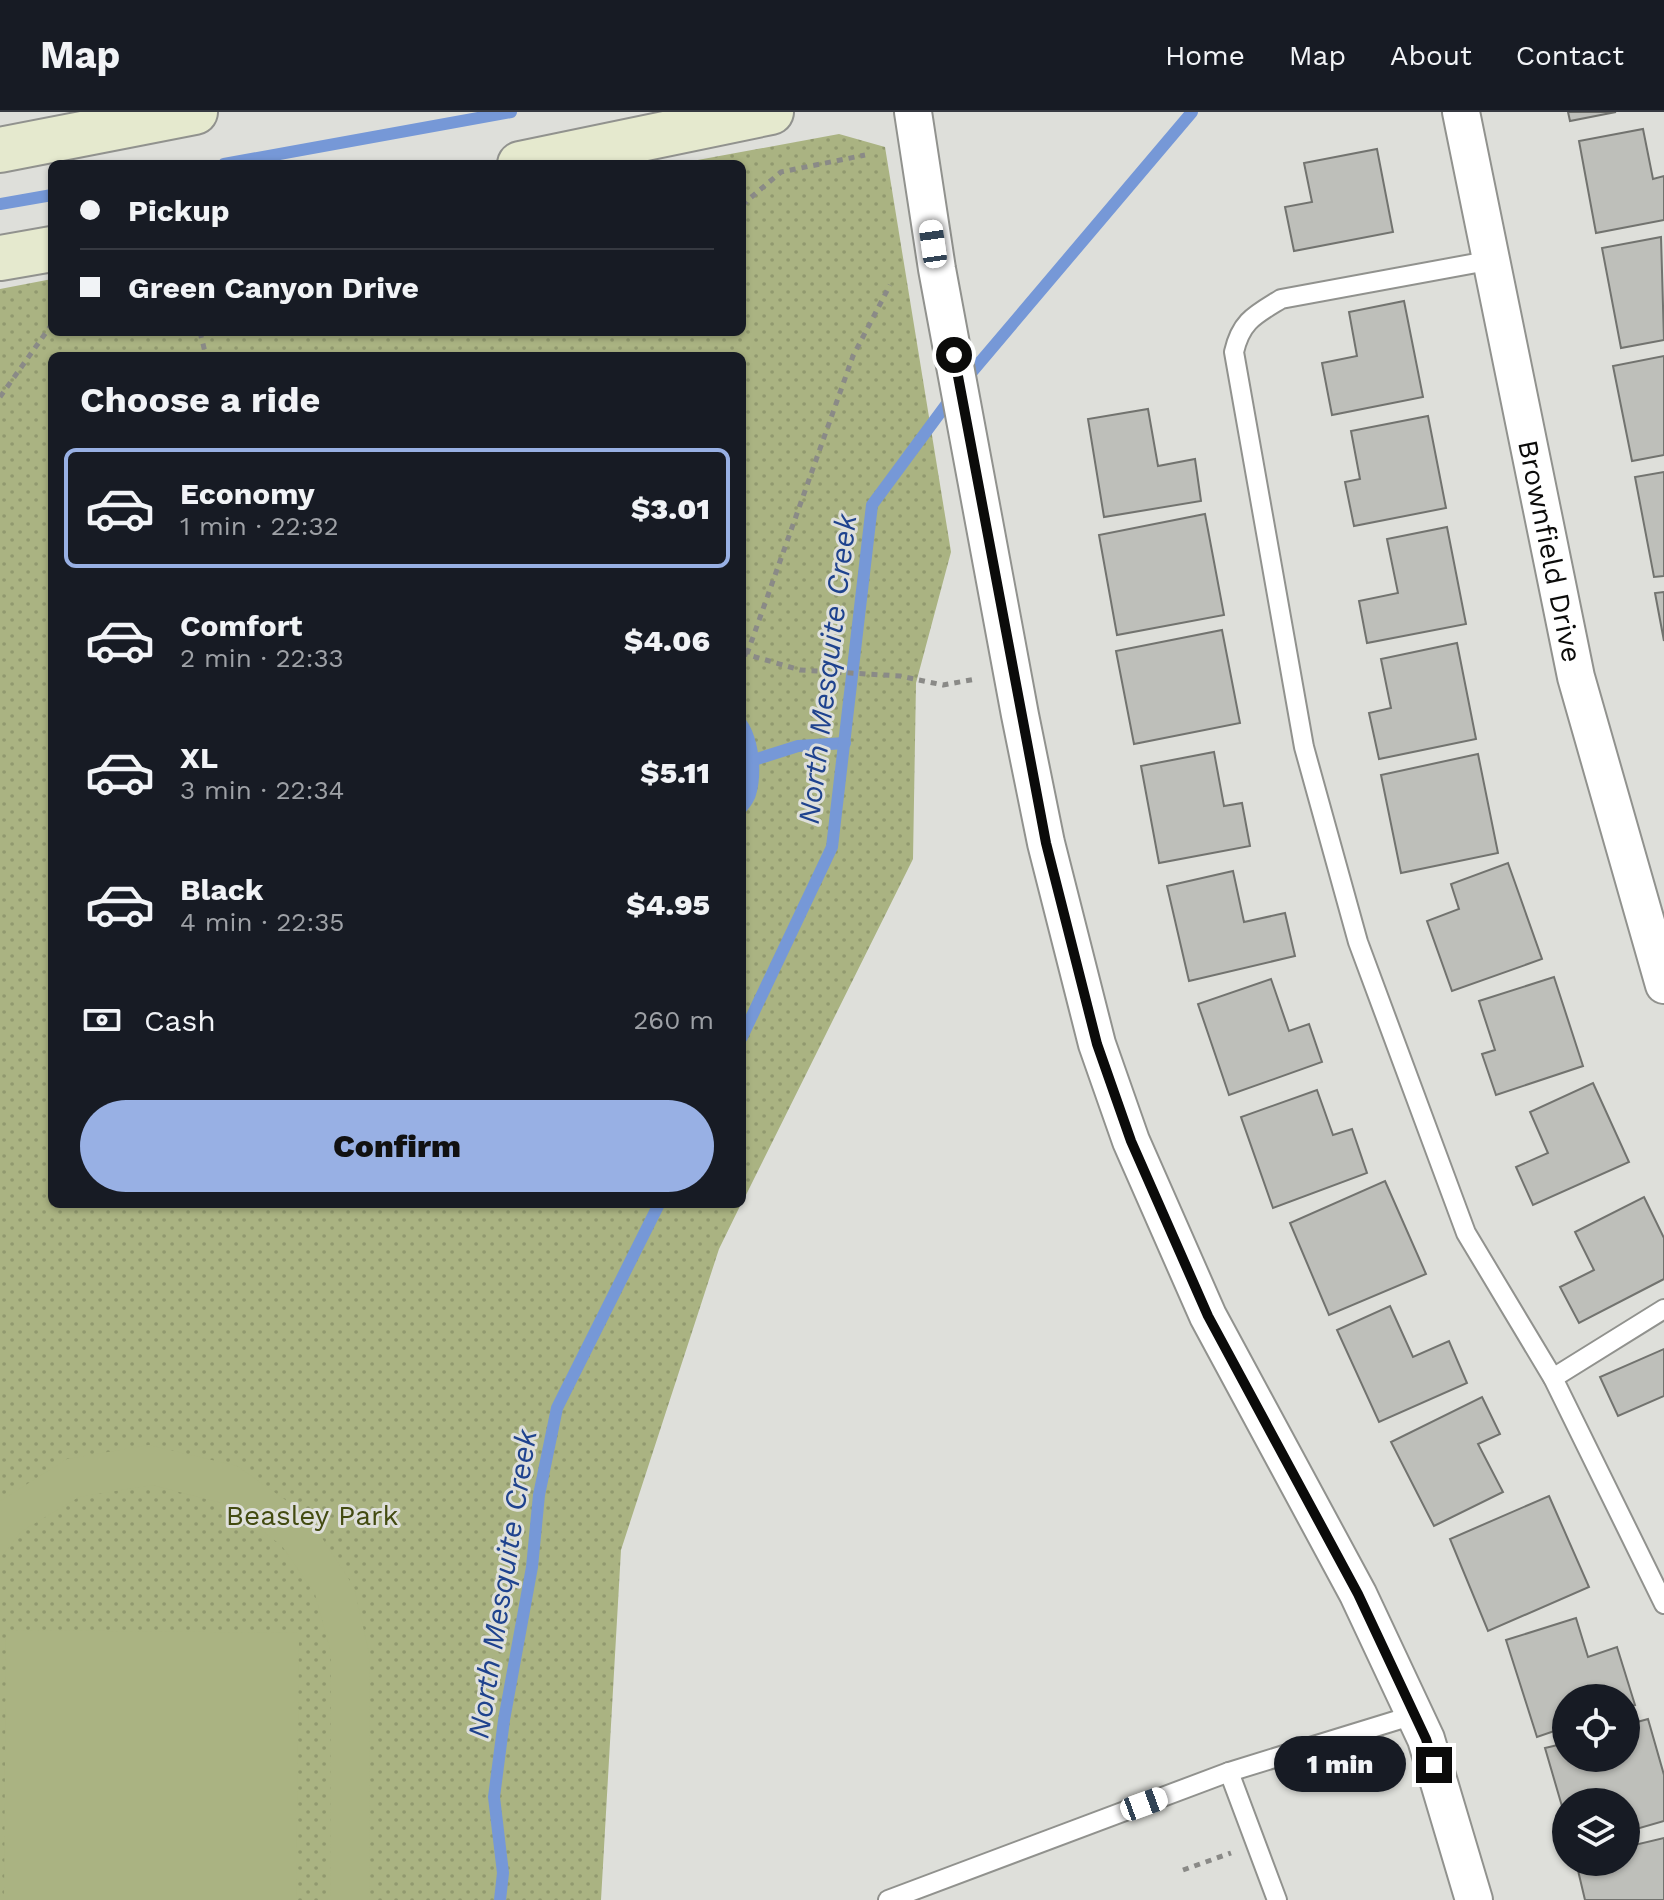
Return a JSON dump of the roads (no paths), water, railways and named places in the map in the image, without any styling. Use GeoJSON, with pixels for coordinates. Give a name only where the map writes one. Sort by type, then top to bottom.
{"type":"FeatureCollection","features":[{"type":"Feature","properties":{"kind":"street"},"geometry":{"type":"LineString","coordinates":[[539,160],[771,112]]}},
{"type":"Feature","properties":{"kind":"street"},"geometry":{"type":"LineString","coordinates":[[913,112],[937,269],[1012,672],[1069,936],[1097,1044],[1131,1141],[1208,1316],[1358,1594],[1426,1739],[1474,1900]]}},
{"type":"Feature","properties":{"kind":"street","name":"Brownfield Drive"},"geometry":{"type":"LineString","coordinates":[[1461,112],[1576,677],[1664,985]]}},
{"type":"Feature","properties":{"kind":"street"},"geometry":{"type":"LineString","coordinates":[[0,150],[173,114]]}},
{"type":"Feature","properties":{"kind":"street"},"geometry":{"type":"LineString","coordinates":[[0,258],[48,250]]}},
{"type":"Feature","properties":{"kind":"lane"},"geometry":{"type":"LineString","coordinates":[[1493,260],[1281,299],[1254,315],[1239,332],[1234,352],[1304,747],[1358,942],[1466,1233],[1553,1378],[1664,1604]]}},
{"type":"Feature","properties":{"kind":"lane"},"geometry":{"type":"LineString","coordinates":[[1553,1378],[1664,1309]]}},
{"type":"Feature","properties":{"kind":"lane"},"geometry":{"type":"LineString","coordinates":[[888,1900],[1229,1772],[1414,1715]]}},
{"type":"Feature","properties":{"kind":"lane"},"geometry":{"type":"LineString","coordinates":[[1229,1772],[1277,1900]]}},
{"type":"Feature","properties":{"kind":"water"},"geometry":{"type":"Polygon","coordinates":[[[746,720],[758,753],[758,786],[746,812],[746,720]]]}},
{"type":"Feature","properties":{"kind":"waterway"},"geometry":{"type":"LineString","coordinates":[[246,160],[511,112]]}},
{"type":"Feature","properties":{"kind":"waterway","name":"North Mesquite Creek"},"geometry":{"type":"LineString","coordinates":[[965,380],[1192,112]]}},
{"type":"Feature","properties":{"kind":"waterway"},"geometry":{"type":"LineString","coordinates":[[0,204],[48,196]]}},
{"type":"Feature","properties":{"kind":"waterway","name":"North Mesquite Creek"},"geometry":{"type":"LineString","coordinates":[[746,1029],[832,847],[872,505],[954,394]]}},
{"type":"Feature","properties":{"kind":"waterway"},"geometry":{"type":"LineString","coordinates":[[757,759],[798,746],[845,743]]}},
{"type":"Feature","properties":{"kind":"waterway","name":"North Mesquite Creek"},"geometry":{"type":"LineString","coordinates":[[500,1900],[503,1873],[494,1797],[504,1720],[532,1567],[539,1495],[557,1408],[657,1208]]}},
{"type":"Feature","properties":{"kind":"park label","name":"Beasley Park"},"geometry":{"type":"Point","coordinates":[312,1515]}}]}
